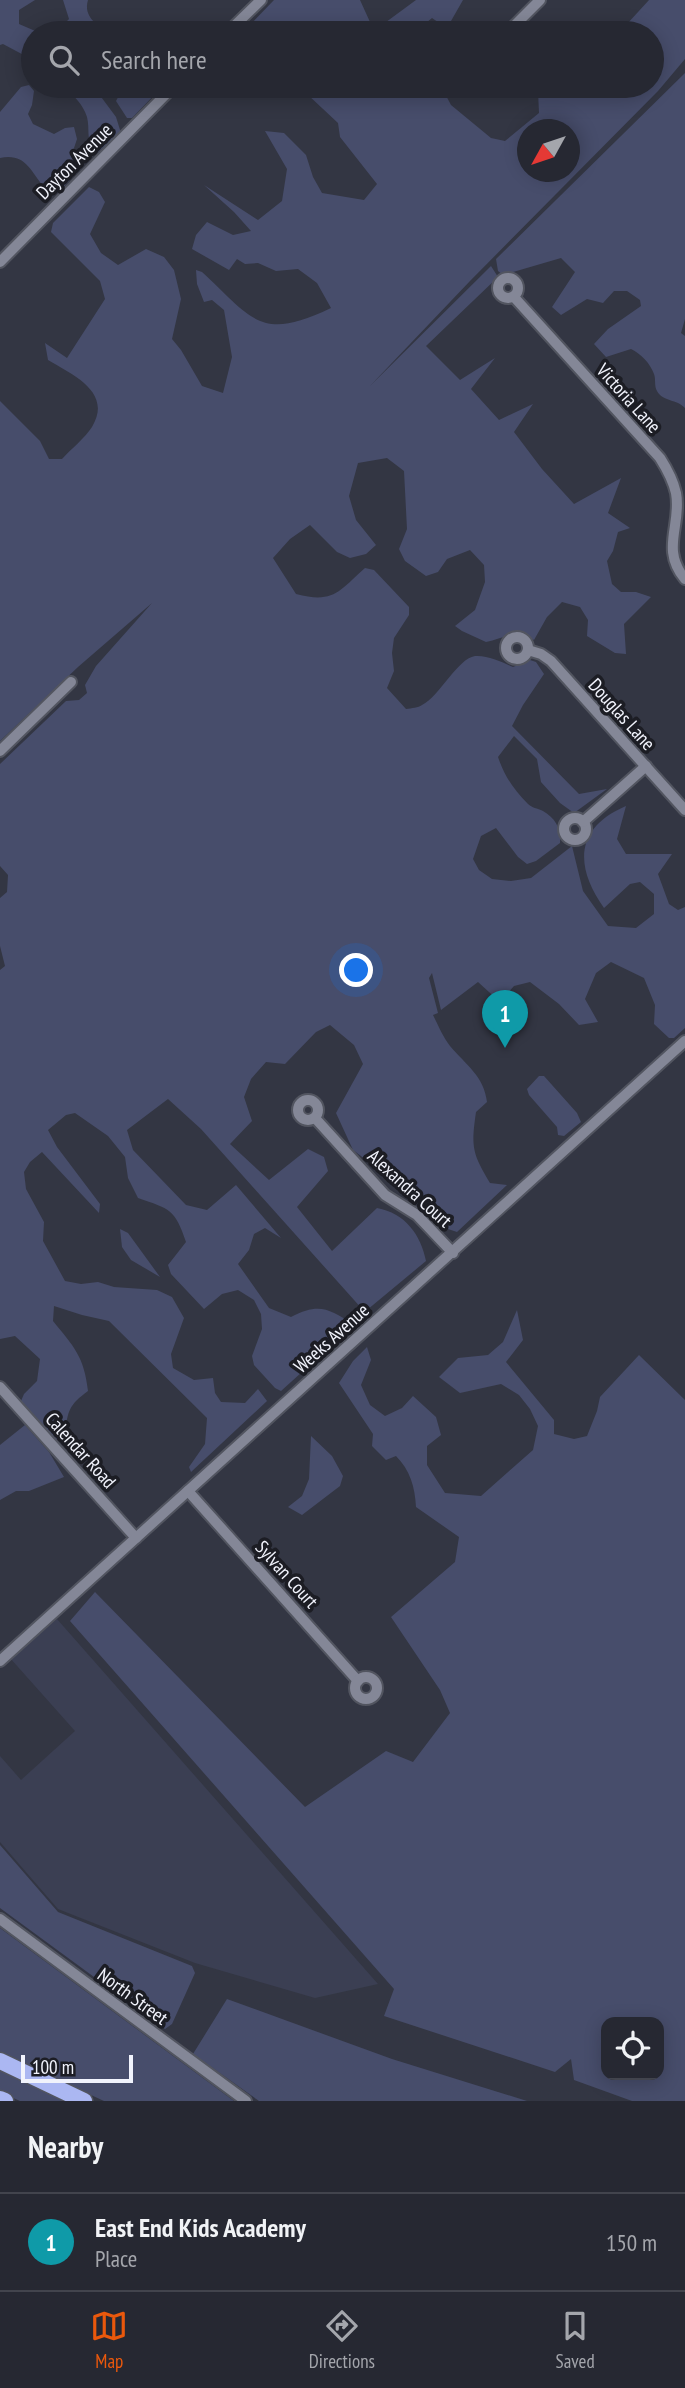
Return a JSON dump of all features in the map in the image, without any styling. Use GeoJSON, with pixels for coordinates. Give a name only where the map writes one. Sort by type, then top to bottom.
{"type":"FeatureCollection","features":[{"type":"Feature","properties":{"kind":"highway"},"geometry":{"type":"LineString","coordinates":[[0,2061],[84,2101]]}},
{"type":"Feature","properties":{"kind":"highway"},"geometry":{"type":"LineString","coordinates":[[0,2099],[5,2101]]}},
{"type":"Feature","properties":{"kind":"street"},"geometry":{"type":"LineString","coordinates":[[239,21],[261,0]]}},
{"type":"Feature","properties":{"kind":"street"},"geometry":{"type":"LineString","coordinates":[[520,0],[530,10]]}},
{"type":"Feature","properties":{"kind":"street"},"geometry":{"type":"LineString","coordinates":[[519,21],[540,0]]}},
{"type":"Feature","properties":{"kind":"street","name":"Dayton Avenue"},"geometry":{"type":"LineString","coordinates":[[0,262],[162,98]]}},
{"type":"Feature","properties":{"kind":"street","name":"Victoria Lane"},"geometry":{"type":"LineString","coordinates":[[514,297],[660,458],[670,474],[677,502],[672,537],[673,557],[678,571],[685,579]]}},
{"type":"Feature","properties":{"kind":"street","name":"Douglas Lane"},"geometry":{"type":"LineString","coordinates":[[528,650],[551,661],[685,810]]}},
{"type":"Feature","properties":{"kind":"street"},"geometry":{"type":"LineString","coordinates":[[0,751],[72,682]]}},
{"type":"Feature","properties":{"kind":"street"},"geometry":{"type":"LineString","coordinates":[[583,822],[646,766]]}},
{"type":"Feature","properties":{"kind":"street","name":"Weeks Avenue"},"geometry":{"type":"LineString","coordinates":[[0,1661],[685,1041]]}},
{"type":"Feature","properties":{"kind":"street","name":"Alexandra Court"},"geometry":{"type":"LineString","coordinates":[[315,1118],[385,1195],[417,1215],[453,1253]]}},
{"type":"Feature","properties":{"kind":"street","name":"Calendar Road"},"geometry":{"type":"LineString","coordinates":[[0,1387],[136,1538]]}},
{"type":"Feature","properties":{"kind":"street","name":"Sylvan Court"},"geometry":{"type":"LineString","coordinates":[[188,1491],[358,1681]]}},
{"type":"Feature","properties":{"kind":"street","name":"North Street"},"geometry":{"type":"LineString","coordinates":[[0,1919],[246,2101]]}},
{"type":"Feature","properties":{"kind":"shaded area"},"geometry":{"type":"Polygon","coordinates":[[[0,0],[35,0],[19,10],[21,54],[0,45],[0,0]]]}},
{"type":"Feature","properties":{"kind":"shaded area"},"geometry":{"type":"Polygon","coordinates":[[[63,0],[88,0],[89,16],[93,21],[67,21],[69,19],[63,0]]]}},
{"type":"Feature","properties":{"kind":"shaded area"},"geometry":{"type":"Polygon","coordinates":[[[274,0],[360,0],[370,21],[254,21],[274,0]]]}},
{"type":"Feature","properties":{"kind":"shaded area"},"geometry":{"type":"Polygon","coordinates":[[[416,0],[463,0],[451,21],[436,21],[432,18],[428,21],[387,21],[416,0]]]}},
{"type":"Feature","properties":{"kind":"shaded area"},"geometry":{"type":"Polygon","coordinates":[[[649,0],[685,0],[685,59],[664,84],[664,21],[630,21],[649,0]]]}},
{"type":"Feature","properties":{"kind":"shaded area"},"geometry":{"type":"Polygon","coordinates":[[[685,73],[685,319],[681,333],[685,336],[685,408],[660,395],[652,370],[638,353],[631,349],[606,357],[594,344],[608,329],[641,306],[640,300],[627,291],[614,291],[603,303],[587,299],[561,315],[552,307],[575,272],[561,258],[503,275],[498,271],[496,259],[574,182],[580,182],[580,176],[660,98],[664,98],[664,94],[685,73]]]}},
{"type":"Feature","properties":{"kind":"shaded area"},"geometry":{"type":"Polygon","coordinates":[[[21,87],[21,98],[33,98],[28,114],[33,124],[54,134],[74,127],[77,139],[73,151],[81,167],[61,190],[43,186],[21,160],[0,158],[0,112],[21,87]]]}},
{"type":"Feature","properties":{"kind":"shaded area"},"geometry":{"type":"Polygon","coordinates":[[[76,98],[102,98],[116,117],[121,133],[98,152],[93,150],[91,145],[83,108],[76,98]]]}},
{"type":"Feature","properties":{"kind":"shaded area"},"geometry":{"type":"Polygon","coordinates":[[[118,98],[151,98],[132,118],[127,118],[116,101],[118,98]]]}},
{"type":"Feature","properties":{"kind":"shaded area"},"geometry":{"type":"Polygon","coordinates":[[[311,98],[447,98],[451,105],[491,138],[505,141],[517,131],[517,182],[568,182],[370,386],[491,266],[498,277],[426,346],[460,380],[495,358],[471,389],[499,420],[533,404],[514,432],[542,469],[574,504],[621,478],[608,513],[630,528],[618,532],[607,561],[612,584],[621,592],[636,592],[651,597],[624,624],[626,654],[615,653],[587,636],[588,620],[580,607],[562,602],[547,617],[534,640],[516,635],[486,642],[455,626],[475,610],[485,582],[484,565],[470,550],[447,559],[438,572],[426,576],[405,561],[399,549],[407,529],[404,471],[387,458],[358,463],[349,496],[356,520],[376,545],[366,554],[350,558],[337,552],[310,525],[290,539],[273,558],[296,594],[309,597],[328,596],[342,589],[365,568],[374,570],[409,607],[409,615],[394,638],[394,671],[387,688],[406,709],[419,707],[429,700],[462,664],[475,656],[490,658],[513,667],[530,660],[536,662],[544,674],[512,726],[579,794],[607,789],[574,813],[560,803],[541,782],[537,759],[514,736],[498,757],[500,764],[523,798],[551,817],[560,833],[560,843],[536,861],[527,864],[518,857],[496,828],[481,836],[473,859],[479,870],[492,879],[511,881],[531,878],[572,846],[583,891],[608,926],[636,928],[654,914],[654,894],[640,882],[630,884],[604,908],[594,893],[585,864],[589,837],[597,825],[626,806],[617,839],[626,854],[672,854],[658,874],[669,904],[678,910],[685,907],[685,1028],[674,1038],[669,1038],[654,1024],[655,1005],[644,978],[611,962],[596,973],[585,999],[598,1022],[579,1025],[559,1004],[530,982],[514,986],[500,1002],[478,982],[441,1010],[432,973],[429,978],[438,1013],[433,1015],[447,1042],[473,1071],[485,1093],[487,1102],[476,1112],[473,1142],[476,1157],[490,1183],[507,1185],[457,1232],[448,1229],[426,1212],[386,1175],[353,1150],[336,1113],[363,1064],[354,1045],[330,1025],[316,1032],[285,1064],[266,1062],[251,1079],[244,1097],[252,1121],[230,1144],[269,1180],[308,1149],[324,1157],[328,1171],[297,1207],[332,1251],[377,1208],[403,1220],[416,1234],[424,1251],[426,1261],[367,1310],[363,1310],[201,1129],[168,1099],[127,1130],[133,1150],[186,1205],[207,1210],[236,1185],[281,1238],[265,1228],[254,1234],[249,1250],[238,1264],[269,1308],[291,1317],[309,1310],[323,1309],[354,1325],[281,1391],[254,1365],[252,1356],[262,1329],[261,1314],[254,1300],[238,1290],[222,1294],[204,1309],[171,1274],[168,1265],[186,1242],[174,1216],[164,1208],[138,1198],[128,1178],[125,1157],[108,1136],[75,1113],[66,1115],[48,1130],[57,1147],[100,1204],[99,1213],[42,1152],[30,1162],[24,1172],[26,1189],[44,1222],[43,1241],[65,1281],[81,1284],[98,1282],[114,1287],[157,1290],[172,1297],[184,1318],[171,1354],[173,1368],[194,1380],[213,1378],[215,1393],[221,1402],[245,1403],[258,1389],[267,1401],[191,1472],[189,1467],[205,1444],[207,1418],[109,1321],[54,1306],[53,1321],[77,1353],[84,1369],[88,1391],[73,1404],[65,1433],[56,1440],[21,1401],[37,1381],[40,1359],[15,1336],[0,1339],[0,970],[5,966],[0,946],[0,898],[7,892],[8,875],[0,866],[0,764],[66,701],[79,700],[87,693],[85,685],[96,666],[152,603],[78,667],[0,741],[0,401],[40,441],[49,459],[62,459],[89,431],[97,415],[98,404],[87,386],[48,360],[45,343],[67,358],[105,299],[100,281],[51,232],[53,223],[89,187],[99,192],[105,202],[90,234],[101,253],[118,265],[146,249],[164,257],[174,270],[181,299],[172,339],[202,386],[223,393],[232,357],[224,310],[212,300],[204,302],[197,284],[196,270],[202,272],[247,313],[272,324],[307,318],[331,308],[317,283],[298,269],[276,271],[258,263],[245,264],[237,259],[229,270],[192,249],[196,235],[207,222],[233,235],[251,231],[204,185],[258,220],[282,201],[287,169],[265,131],[284,133],[306,155],[322,193],[364,200],[377,184],[340,137],[338,123],[311,98]]]}},
{"type":"Feature","properties":{"kind":"shaded area"},"geometry":{"type":"Polygon","coordinates":[[[538,98],[651,98],[580,170],[580,119],[532,119],[539,113],[538,98]]]}},
{"type":"Feature","properties":{"kind":"shaded area"},"geometry":{"type":"Polygon","coordinates":[[[539,1076],[544,1076],[577,1113],[581,1122],[564,1136],[558,1135],[557,1127],[529,1095],[527,1089],[539,1076]]]}},
{"type":"Feature","properties":{"kind":"shaded area"},"geometry":{"type":"Polygon","coordinates":[[[120,1229],[128,1233],[160,1277],[131,1260],[122,1247],[120,1229]]]}},
{"type":"Feature","properties":{"kind":"shaded area"},"geometry":{"type":"Polygon","coordinates":[[[517,1310],[523,1340],[506,1362],[554,1420],[554,1434],[574,1439],[587,1436],[600,1397],[639,1355],[685,1400],[685,2101],[632,2101],[574,2080],[571,2059],[555,2072],[384,2016],[394,1989],[70,1621],[95,1592],[305,1807],[386,1751],[413,1762],[450,1713],[440,1690],[391,1617],[455,1562],[459,1537],[416,1507],[413,1486],[405,1467],[396,1456],[386,1460],[372,1446],[373,1434],[339,1383],[353,1361],[367,1347],[371,1360],[361,1385],[370,1405],[385,1416],[402,1408],[413,1396],[436,1417],[441,1435],[427,1446],[427,1465],[445,1493],[481,1496],[533,1450],[538,1426],[519,1395],[501,1384],[460,1393],[439,1377],[458,1358],[488,1355],[503,1342],[517,1310]]]}},
{"type":"Feature","properties":{"kind":"shaded area"},"geometry":{"type":"Polygon","coordinates":[[[25,1425],[49,1452],[64,1477],[29,1491],[16,1491],[0,1500],[0,1445],[25,1425]]]}},
{"type":"Feature","properties":{"kind":"shaded area"},"geometry":{"type":"Polygon","coordinates":[[[311,1436],[332,1456],[343,1476],[340,1486],[302,1515],[288,1507],[302,1496],[309,1479],[311,1436]]]}},
{"type":"Feature","properties":{"kind":"shaded area"},"geometry":{"type":"Polygon","coordinates":[[[57,1619],[378,1984],[315,1998],[195,1963],[58,1909],[0,1842],[0,1756],[21,1780],[75,1731],[10,1658],[57,1619]]]}},
{"type":"Feature","properties":{"kind":"shaded area"},"geometry":{"type":"Polygon","coordinates":[[[0,1845],[58,1912],[192,1966],[195,1973],[172,2024],[165,2029],[0,1908],[0,1845]]]}},
{"type":"Feature","properties":{"kind":"shaded area"},"geometry":{"type":"Polygon","coordinates":[[[0,1928],[234,2101],[104,2101],[0,2053],[0,1928]]]}},
{"type":"Feature","properties":{"kind":"shaded area"},"geometry":{"type":"Polygon","coordinates":[[[227,1999],[392,2059],[527,2101],[259,2101],[193,2054],[227,1999]]]}},
{"type":"Feature","properties":{"kind":"shaded area"},"geometry":{"type":"Polygon","coordinates":[[[0,2069],[67,2101],[20,2101],[0,2092],[0,2069]]]}},
{"type":"Feature","properties":{"kind":"place","name":"East End Kids Academy"},"geometry":{"type":"Point","coordinates":[505,1048]}}]}
